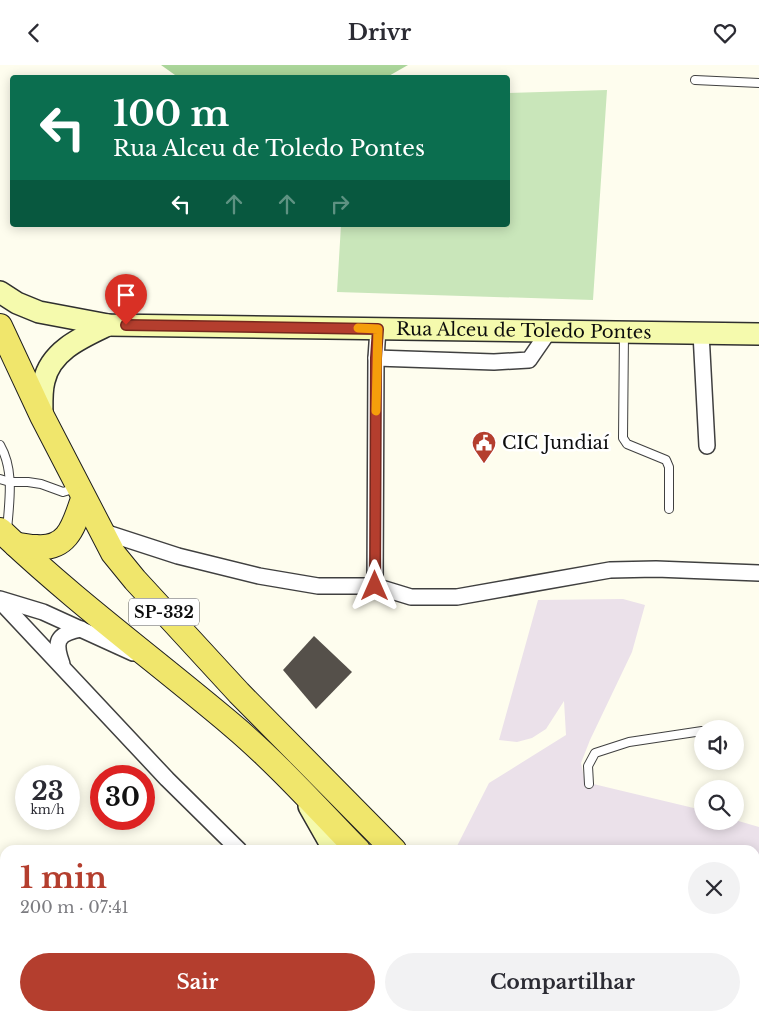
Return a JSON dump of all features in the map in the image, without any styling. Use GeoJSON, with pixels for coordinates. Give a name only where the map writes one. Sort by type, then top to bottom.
{"type":"FeatureCollection","features":[{"type":"Feature","properties":{"kind":"main road","name":"Rua Alceu de Toledo Pontes"},"geometry":{"type":"LineString","coordinates":[[0,292],[17,303],[38,312],[108,325],[759,334]]}},
{"type":"Feature","properties":{"kind":"main road","name":"Rua Alceu de Toledo Pontes"},"geometry":{"type":"LineString","coordinates":[[42,417],[44,379],[52,363],[64,349],[82,337],[108,325]]}},
{"type":"Feature","properties":{"kind":"main road","name":"SP-332"},"geometry":{"type":"LineString","coordinates":[[0,326],[42,417],[113,553],[135,580],[239,693],[389,845]]}},
{"type":"Feature","properties":{"kind":"main road"},"geometry":{"type":"LineString","coordinates":[[8,537],[45,547],[64,540],[70,533],[81,494]]}},
{"type":"Feature","properties":{"kind":"main road","name":"SP-332"},"geometry":{"type":"LineString","coordinates":[[8,537],[53,578],[233,726],[299,789],[353,845]]}},
{"type":"Feature","properties":{"kind":"main road"},"geometry":{"type":"LineString","coordinates":[[299,789],[331,845]]}},
{"type":"Feature","properties":{"kind":"street"},"geometry":{"type":"LineString","coordinates":[[375,586],[376,358],[378,329]]}},
{"type":"Feature","properties":{"kind":"street"},"geometry":{"type":"LineString","coordinates":[[376,358],[494,362],[529,360],[550,331]]}},
{"type":"Feature","properties":{"kind":"street"},"geometry":{"type":"LineString","coordinates":[[701,333],[707,446]]}},
{"type":"Feature","properties":{"kind":"street"},"geometry":{"type":"LineString","coordinates":[[101,531],[178,556],[259,575],[318,586],[375,586],[411,597],[456,597],[610,570],[656,569],[759,573]]}},
{"type":"Feature","properties":{"kind":"street"},"geometry":{"type":"LineString","coordinates":[[0,600],[43,612],[157,664]]}},
{"type":"Feature","properties":{"kind":"street"},"geometry":{"type":"LineString","coordinates":[[0,600],[167,779],[234,845]]}},
{"type":"Feature","properties":{"kind":"street"},"geometry":{"type":"LineString","coordinates":[[63,668],[56,649],[59,639],[69,631],[81,629]]}},
{"type":"Feature","properties":{"kind":"lane"},"geometry":{"type":"LineString","coordinates":[[696,80],[759,83]]}},
{"type":"Feature","properties":{"kind":"lane"},"geometry":{"type":"LineString","coordinates":[[624,332],[623,438],[627,444],[666,460],[669,467],[669,509]]}},
{"type":"Feature","properties":{"kind":"lane"},"geometry":{"type":"LineString","coordinates":[[0,445],[6,456],[10,483],[8,537]]}},
{"type":"Feature","properties":{"kind":"lane"},"geometry":{"type":"LineString","coordinates":[[0,479],[10,483],[28,482],[41,484],[63,492],[81,494]]}},
{"type":"Feature","properties":{"kind":"lane"},"geometry":{"type":"LineString","coordinates":[[589,784],[588,766],[595,753],[629,742],[694,732]]}},
{"type":"Feature","properties":{"kind":"shaded area"},"geometry":{"type":"Polygon","coordinates":[[[623,599],[645,605],[632,652],[581,763],[585,782],[694,808],[694,830],[744,830],[744,823],[759,827],[759,845],[458,845],[489,783],[566,735],[564,701],[546,729],[532,738],[517,742],[499,740],[538,600],[623,599]]]}},
{"type":"Feature","properties":{"kind":"green space"},"geometry":{"type":"Polygon","coordinates":[[[161,65],[408,65],[390,75],[175,75],[161,65]]]}},
{"type":"Feature","properties":{"kind":"green space"},"geometry":{"type":"Polygon","coordinates":[[[607,90],[593,300],[337,292],[341,227],[510,227],[510,93],[607,90]]]}},
{"type":"Feature","properties":{"kind":"building"},"geometry":{"type":"Polygon","coordinates":[[[314,636],[352,672],[316,709],[283,670],[314,636]]]}},
{"type":"Feature","properties":{"kind":"slow traffic"},"geometry":{"type":"LineString","coordinates":[[358,328],[378,329],[376,411]]}},
{"type":"Feature","properties":{"kind":"place","name":"CIC Jundiaí"},"geometry":{"type":"Point","coordinates":[484,464]}},
{"type":"Feature","properties":{"kind":"route"},"geometry":{"type":"LineString","coordinates":[[126,325],[378,329],[376,358],[375,586]]}}]}
